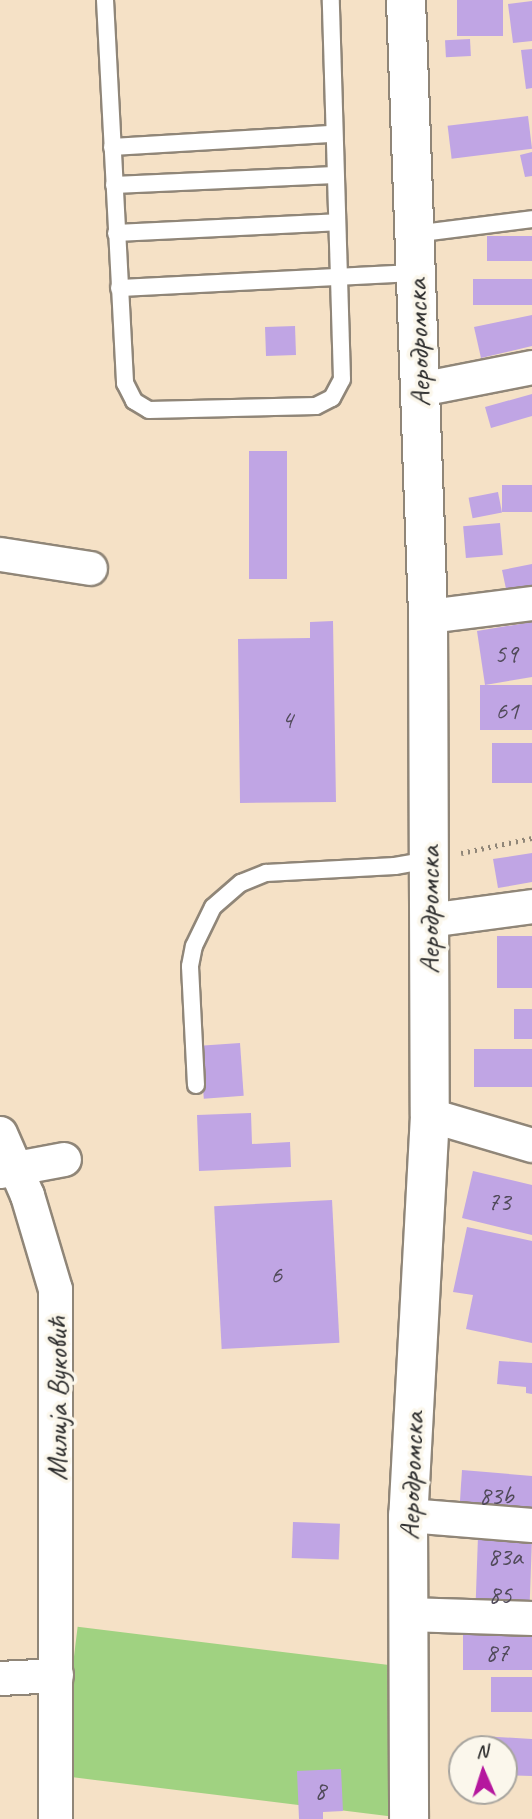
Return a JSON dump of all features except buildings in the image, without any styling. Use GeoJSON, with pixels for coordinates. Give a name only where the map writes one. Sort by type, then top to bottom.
{"type":"FeatureCollection","features":[{"type":"Feature","properties":{"kind":"street","name":"Аеродромска"},"geometry":{"type":"LineString","coordinates":[[406,0],[428,616],[430,1115],[408,1515],[410,1819]]}},
{"type":"Feature","properties":{"kind":"street"},"geometry":{"type":"LineString","coordinates":[[420,389],[532,367]]}},
{"type":"Feature","properties":{"kind":"street"},"geometry":{"type":"LineString","coordinates":[[0,554],[90,568]]}},
{"type":"Feature","properties":{"kind":"street"},"geometry":{"type":"LineString","coordinates":[[428,616],[532,603]]}},
{"type":"Feature","properties":{"kind":"street"},"geometry":{"type":"LineString","coordinates":[[429,919],[532,906]]}},
{"type":"Feature","properties":{"kind":"street"},"geometry":{"type":"LineString","coordinates":[[430,1115],[532,1145]]}},
{"type":"Feature","properties":{"kind":"street","name":"Милија Вуковић"},"geometry":{"type":"LineString","coordinates":[[0,1133],[8,1168],[55,1289],[55,1819]]}},
{"type":"Feature","properties":{"kind":"street"},"geometry":{"type":"LineString","coordinates":[[8,1168],[64,1158]]}},
{"type":"Feature","properties":{"kind":"street"},"geometry":{"type":"LineString","coordinates":[[408,1515],[532,1525]]}},
{"type":"Feature","properties":{"kind":"street"},"geometry":{"type":"LineString","coordinates":[[408,1614],[532,1618]]}},
{"type":"Feature","properties":{"kind":"street"},"geometry":{"type":"LineString","coordinates":[[0,1678],[56,1675]]}},
{"type":"Feature","properties":{"kind":"lane"},"geometry":{"type":"LineString","coordinates":[[105,0],[125,383],[134,401],[149,410],[316,406],[332,398],[342,379],[331,0]]}},
{"type":"Feature","properties":{"kind":"lane"},"geometry":{"type":"LineString","coordinates":[[112,147],[334,134]]}},
{"type":"Feature","properties":{"kind":"lane"},"geometry":{"type":"LineString","coordinates":[[114,185],[335,175]]}},
{"type":"Feature","properties":{"kind":"lane"},"geometry":{"type":"LineString","coordinates":[[414,234],[532,219]]}},
{"type":"Feature","properties":{"kind":"lane"},"geometry":{"type":"LineString","coordinates":[[116,233],[337,222]]}},
{"type":"Feature","properties":{"kind":"lane"},"geometry":{"type":"LineString","coordinates":[[119,288],[416,273]]}},
{"type":"Feature","properties":{"kind":"lane"},"geometry":{"type":"LineString","coordinates":[[196,1085],[191,966],[194,946],[213,908],[241,883],[266,873],[395,866],[429,860]]}},
{"type":"Feature","properties":{"kind":"path"},"geometry":{"type":"LineString","coordinates":[[429,860],[532,838]]}},
{"type":"Feature","properties":{"kind":"green space"},"geometry":{"type":"Polygon","coordinates":[[[78,1627],[430,1670],[412,1819],[59,1776],[78,1627]]]}}]}
